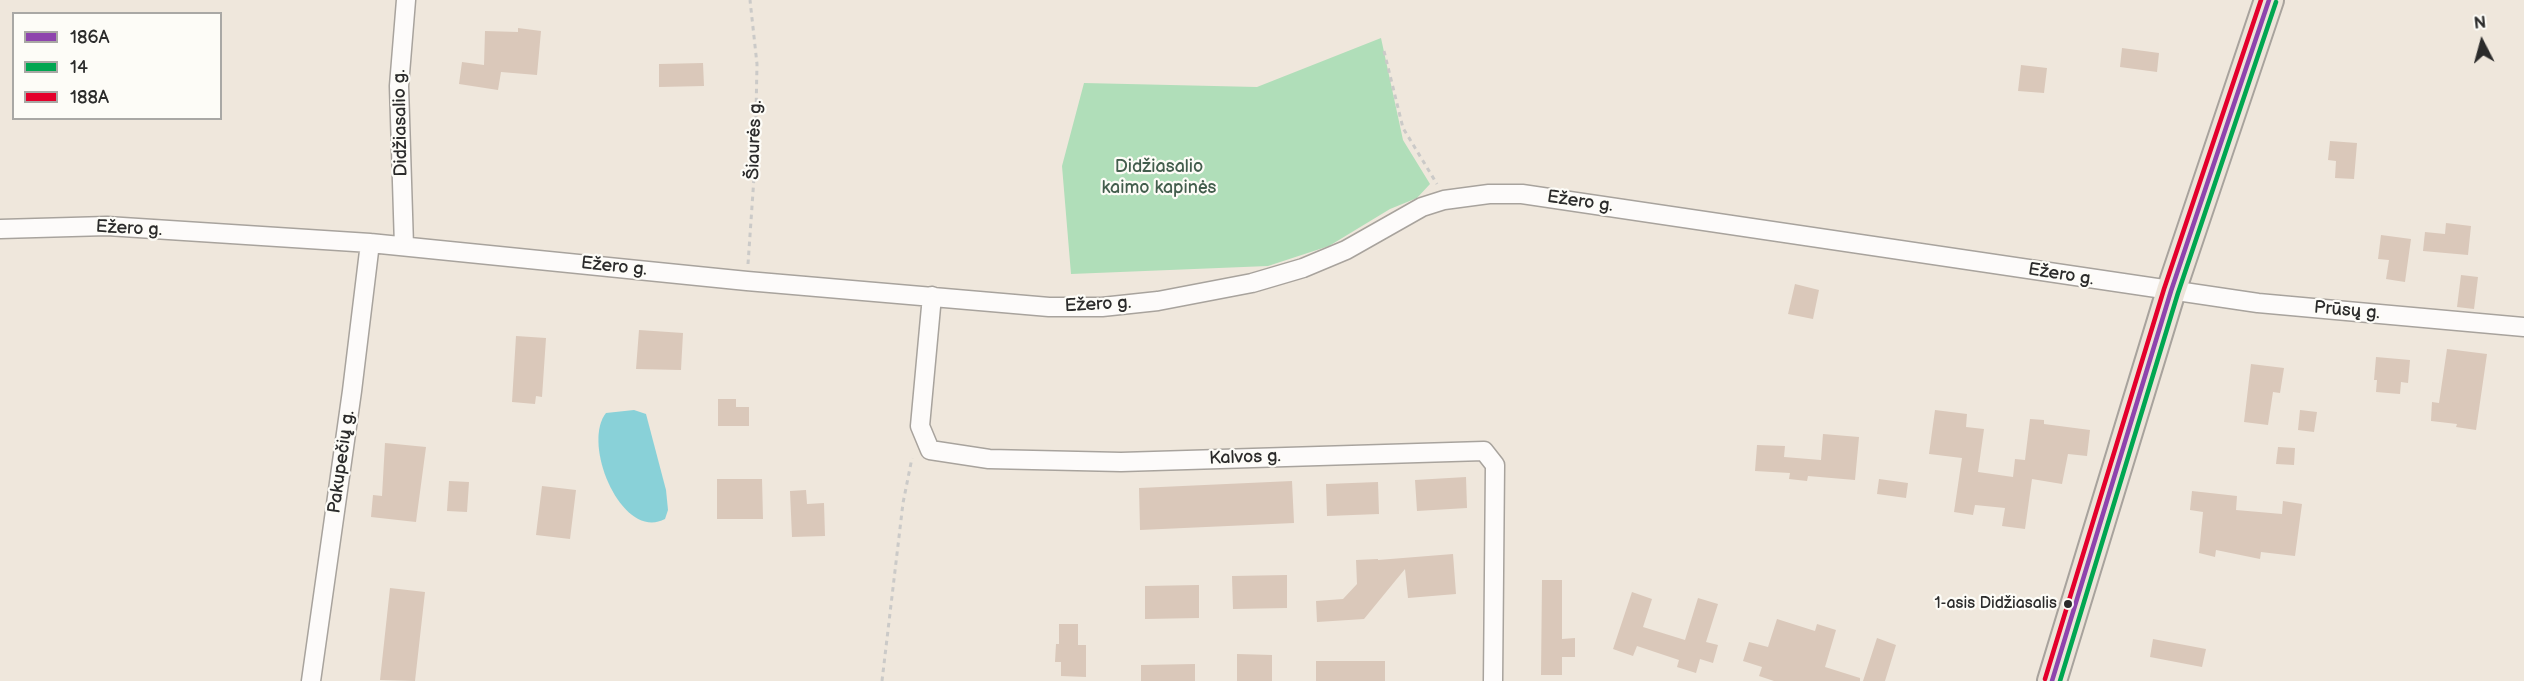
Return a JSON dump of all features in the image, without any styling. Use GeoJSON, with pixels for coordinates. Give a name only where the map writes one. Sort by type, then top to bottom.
{"type":"FeatureCollection","features":[{"type":"Feature","properties":{"kind":"main road"},"geometry":{"type":"LineString","coordinates":[[2052,681],[2171,291],[2269,0]]}},
{"type":"Feature","properties":{"kind":"street","name":"Didžiasalio g."},"geometry":{"type":"LineString","coordinates":[[404,246],[399,86],[406,0]]}},
{"type":"Feature","properties":{"kind":"street","name":"Ežero g."},"geometry":{"type":"LineString","coordinates":[[0,229],[107,226],[370,243],[747,281],[1049,307],[1102,307],[1158,301],[1252,283],[1303,268],[1346,250],[1422,207],[1444,200],[1489,194],[1522,194],[2171,291]]}},
{"type":"Feature","properties":{"kind":"street","name":"Pakupečių g."},"geometry":{"type":"LineString","coordinates":[[311,681],[352,391],[370,243]]}},
{"type":"Feature","properties":{"kind":"street","name":"Prūsų g."},"geometry":{"type":"LineString","coordinates":[[2171,291],[2258,303],[2524,327]]}},
{"type":"Feature","properties":{"kind":"street"},"geometry":{"type":"LineString","coordinates":[[923,434],[920,426],[932,296]]}},
{"type":"Feature","properties":{"kind":"street","name":"Kalvos g."},"geometry":{"type":"LineString","coordinates":[[923,434],[930,450],[989,459],[1121,462],[1484,451],[1495,465],[1493,681]]}},
{"type":"Feature","properties":{"kind":"path","name":"Šiaurės g."},"geometry":{"type":"LineString","coordinates":[[747,281],[755,163],[757,64],[750,0]]}},
{"type":"Feature","properties":{"kind":"path"},"geometry":{"type":"LineString","coordinates":[[1384,51],[1403,128],[1437,184],[1444,200]]}},
{"type":"Feature","properties":{"kind":"path"},"geometry":{"type":"LineString","coordinates":[[882,681],[903,503],[913,454],[923,434]]}},
{"type":"Feature","properties":{"kind":"green space","name":"Didžiasalio kaimo kapinės"},"geometry":{"type":"Polygon","coordinates":[[[1381,38],[1403,140],[1430,184],[1417,198],[1390,209],[1329,246],[1268,266],[1071,274],[1062,166],[1084,83],[1257,87],[1381,38]]]}},
{"type":"Feature","properties":{"kind":"water"},"geometry":{"type":"Polygon","coordinates":[[[634,410],[646,414],[666,490],[668,510],[665,519],[649,522],[634,516],[621,504],[602,466],[599,446],[600,427],[606,413],[634,410]]]}},
{"type":"Feature","properties":{"kind":"building"},"geometry":{"type":"Polygon","coordinates":[[[518,28],[541,31],[537,75],[501,72],[498,90],[459,84],[462,62],[484,65],[485,31],[518,32],[518,28]]]}},
{"type":"Feature","properties":{"kind":"building"},"geometry":{"type":"Polygon","coordinates":[[[2122,48],[2159,53],[2157,72],[2120,67],[2122,48]]]}},
{"type":"Feature","properties":{"kind":"building"},"geometry":{"type":"Polygon","coordinates":[[[703,63],[704,86],[659,87],[659,64],[703,63]]]}},
{"type":"Feature","properties":{"kind":"building"},"geometry":{"type":"Polygon","coordinates":[[[2021,65],[2047,68],[2044,93],[2018,91],[2021,65]]]}},
{"type":"Feature","properties":{"kind":"building"},"geometry":{"type":"Polygon","coordinates":[[[2330,141],[2357,143],[2354,179],[2335,178],[2336,161],[2328,160],[2330,141]]]}},
{"type":"Feature","properties":{"kind":"building"},"geometry":{"type":"Polygon","coordinates":[[[2446,223],[2471,226],[2468,255],[2423,251],[2425,232],[2445,234],[2446,223]]]}},
{"type":"Feature","properties":{"kind":"building"},"geometry":{"type":"Polygon","coordinates":[[[2381,235],[2411,239],[2405,282],[2386,279],[2389,260],[2378,259],[2381,235]]]}},
{"type":"Feature","properties":{"kind":"building"},"geometry":{"type":"Polygon","coordinates":[[[2461,275],[2478,277],[2474,309],[2457,307],[2461,275]]]}},
{"type":"Feature","properties":{"kind":"building"},"geometry":{"type":"Polygon","coordinates":[[[1795,284],[1819,290],[1813,319],[1788,314],[1795,284]]]}},
{"type":"Feature","properties":{"kind":"building"},"geometry":{"type":"Polygon","coordinates":[[[639,330],[683,333],[681,370],[636,369],[639,330]]]}},
{"type":"Feature","properties":{"kind":"building"},"geometry":{"type":"Polygon","coordinates":[[[516,336],[546,338],[542,397],[536,396],[535,404],[512,402],[516,336]]]}},
{"type":"Feature","properties":{"kind":"building"},"geometry":{"type":"Polygon","coordinates":[[[2447,349],[2487,354],[2476,430],[2456,427],[2457,424],[2431,421],[2432,402],[2439,403],[2447,349]]]}},
{"type":"Feature","properties":{"kind":"building"},"geometry":{"type":"Polygon","coordinates":[[[2376,357],[2410,360],[2408,383],[2401,382],[2400,394],[2376,392],[2377,380],[2374,380],[2376,357]]]}},
{"type":"Feature","properties":{"kind":"building"},"geometry":{"type":"Polygon","coordinates":[[[2251,364],[2284,368],[2280,393],[2273,392],[2268,425],[2244,422],[2251,364]]]}},
{"type":"Feature","properties":{"kind":"building"},"geometry":{"type":"Polygon","coordinates":[[[718,399],[736,399],[736,407],[749,407],[749,426],[718,426],[718,399]]]}},
{"type":"Feature","properties":{"kind":"building"},"geometry":{"type":"Polygon","coordinates":[[[1935,410],[1967,414],[1966,427],[1984,429],[1978,472],[2013,477],[2015,459],[2025,460],[2030,419],[2044,420],[2044,424],[2090,430],[2087,456],[2068,454],[2062,484],[2032,479],[2025,529],[2002,526],[2005,508],[1975,505],[1973,515],[1954,512],[1962,458],[1929,454],[1935,410]]]}},
{"type":"Feature","properties":{"kind":"building"},"geometry":{"type":"Polygon","coordinates":[[[2300,410],[2317,412],[2314,432],[2298,430],[2300,410]]]}},
{"type":"Feature","properties":{"kind":"building"},"geometry":{"type":"Polygon","coordinates":[[[1823,434],[1859,437],[1855,480],[1808,476],[1807,481],[1789,479],[1790,473],[1755,471],[1757,445],[1785,446],[1784,457],[1821,460],[1823,434]]]}},
{"type":"Feature","properties":{"kind":"building"},"geometry":{"type":"Polygon","coordinates":[[[385,443],[426,447],[416,522],[371,517],[373,495],[382,496],[385,443]]]}},
{"type":"Feature","properties":{"kind":"building"},"geometry":{"type":"Polygon","coordinates":[[[2278,447],[2295,448],[2294,465],[2276,464],[2278,447]]]}},
{"type":"Feature","properties":{"kind":"building"},"geometry":{"type":"Polygon","coordinates":[[[1466,477],[1467,508],[1417,511],[1415,480],[1466,477]]]}},
{"type":"Feature","properties":{"kind":"building"},"geometry":{"type":"Polygon","coordinates":[[[717,479],[762,479],[763,519],[717,519],[717,479]]]}},
{"type":"Feature","properties":{"kind":"building"},"geometry":{"type":"Polygon","coordinates":[[[1879,479],[1908,483],[1906,498],[1877,494],[1879,479]]]}},
{"type":"Feature","properties":{"kind":"building"},"geometry":{"type":"Polygon","coordinates":[[[449,481],[469,482],[467,512],[447,511],[449,481]]]}},
{"type":"Feature","properties":{"kind":"building"},"geometry":{"type":"Polygon","coordinates":[[[1292,481],[1294,523],[1140,530],[1139,488],[1292,481]]]}},
{"type":"Feature","properties":{"kind":"building"},"geometry":{"type":"Polygon","coordinates":[[[1378,482],[1379,514],[1327,516],[1326,484],[1378,482]]]}},
{"type":"Feature","properties":{"kind":"building"},"geometry":{"type":"Polygon","coordinates":[[[542,486],[576,490],[570,539],[536,535],[542,486]]]}},
{"type":"Feature","properties":{"kind":"building"},"geometry":{"type":"Polygon","coordinates":[[[806,490],[807,504],[824,503],[825,536],[792,537],[790,491],[806,490]]]}},
{"type":"Feature","properties":{"kind":"building"},"geometry":{"type":"Polygon","coordinates":[[[2192,491],[2237,496],[2236,510],[2282,514],[2283,501],[2302,504],[2295,556],[2261,552],[2260,559],[2216,550],[2215,557],[2199,553],[2203,512],[2190,510],[2192,491]]]}},
{"type":"Feature","properties":{"kind":"building"},"geometry":{"type":"Polygon","coordinates":[[[1453,554],[1456,594],[1408,598],[1405,569],[1364,619],[1317,622],[1316,601],[1343,599],[1357,584],[1356,560],[1453,554]]]}},
{"type":"Feature","properties":{"kind":"building"},"geometry":{"type":"Polygon","coordinates":[[[1287,575],[1287,608],[1233,609],[1232,576],[1287,575]]]}},
{"type":"Feature","properties":{"kind":"building"},"geometry":{"type":"Polygon","coordinates":[[[1542,580],[1562,580],[1562,639],[1575,638],[1575,657],[1562,657],[1562,675],[1541,675],[1542,580]]]}},
{"type":"Feature","properties":{"kind":"building"},"geometry":{"type":"Polygon","coordinates":[[[1199,585],[1199,618],[1145,619],[1145,586],[1199,585]]]}},
{"type":"Feature","properties":{"kind":"building"},"geometry":{"type":"Polygon","coordinates":[[[390,588],[425,592],[415,681],[380,680],[390,588]]]}},
{"type":"Feature","properties":{"kind":"building"},"geometry":{"type":"Polygon","coordinates":[[[1632,592],[1652,599],[1643,627],[1685,640],[1698,598],[1718,604],[1706,642],[1718,645],[1713,663],[1700,659],[1696,673],[1677,667],[1679,660],[1637,646],[1633,656],[1613,649],[1632,592]]]}},
{"type":"Feature","properties":{"kind":"building"},"geometry":{"type":"Polygon","coordinates":[[[1777,619],[1815,631],[1817,624],[1836,630],[1825,667],[1860,678],[1860,681],[1774,681],[1759,676],[1762,667],[1743,661],[1749,642],[1768,647],[1777,619]]]}},
{"type":"Feature","properties":{"kind":"building"},"geometry":{"type":"Polygon","coordinates":[[[1059,624],[1078,624],[1078,645],[1086,645],[1086,677],[1061,676],[1061,662],[1055,662],[1056,644],[1059,644],[1059,624]]]}},
{"type":"Feature","properties":{"kind":"building"},"geometry":{"type":"Polygon","coordinates":[[[1877,638],[1896,645],[1885,681],[1863,681],[1877,638]]]}},
{"type":"Feature","properties":{"kind":"building"},"geometry":{"type":"Polygon","coordinates":[[[2153,639],[2206,649],[2202,667],[2150,657],[2153,639]]]}},
{"type":"Feature","properties":{"kind":"building"},"geometry":{"type":"Polygon","coordinates":[[[1237,654],[1272,655],[1272,681],[1237,681],[1237,654]]]}},
{"type":"Feature","properties":{"kind":"building"},"geometry":{"type":"Polygon","coordinates":[[[1316,661],[1385,661],[1385,681],[1316,681],[1316,661]]]}},
{"type":"Feature","properties":{"kind":"building"},"geometry":{"type":"Polygon","coordinates":[[[1195,664],[1195,681],[1141,681],[1141,665],[1195,664]]]}},
{"type":"Feature","properties":{"kind":"transit line","name":"188A"},"geometry":{"type":"LineString","coordinates":[[2045,679],[2164,289],[2261,0]]}},
{"type":"Feature","properties":{"kind":"transit line","name":"186A"},"geometry":{"type":"LineString","coordinates":[[2052,681],[2171,291],[2269,0]]}},
{"type":"Feature","properties":{"kind":"transit line","name":"14"},"geometry":{"type":"LineString","coordinates":[[2060,681],[2178,293],[2276,2]]}},
{"type":"Feature","properties":{"kind":"place","name":"1-asis Didžiasalis"},"geometry":{"type":"Point","coordinates":[2068,604]}}]}
